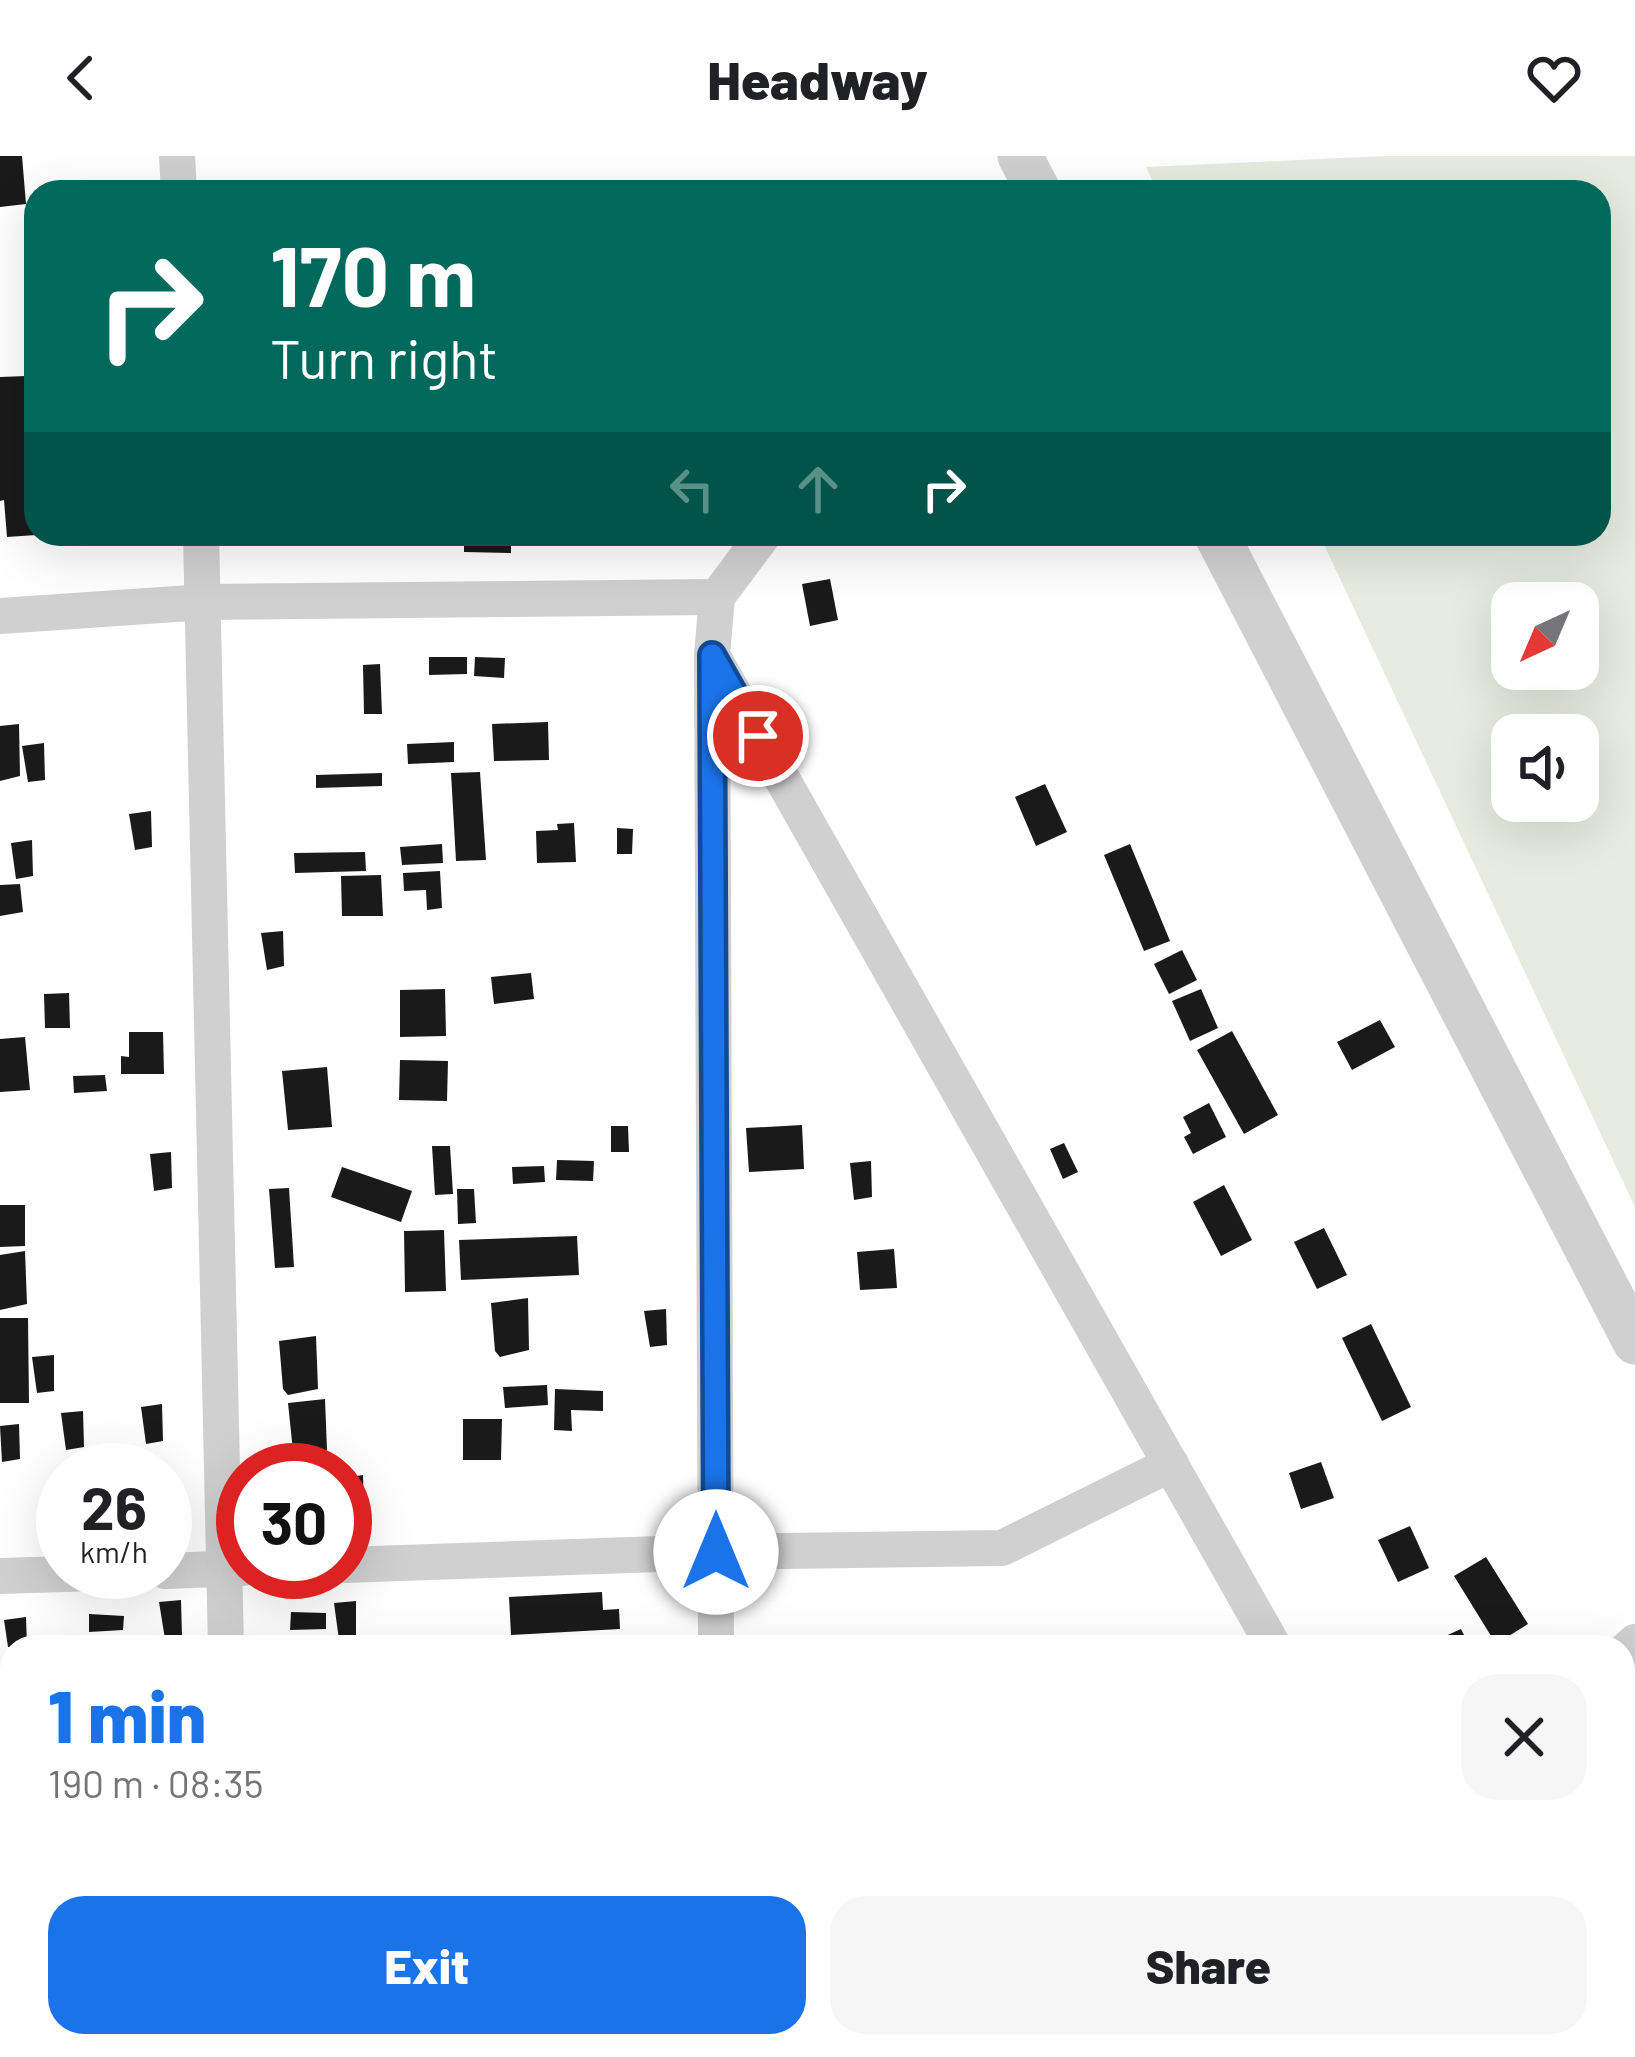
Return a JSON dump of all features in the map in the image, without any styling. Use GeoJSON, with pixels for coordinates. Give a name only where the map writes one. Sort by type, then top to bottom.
{"type":"FeatureCollection","features":[{"type":"Feature","properties":{"kind":"street"},"geometry":{"type":"LineString","coordinates":[[202,546],[230,1443]]}},
{"type":"Feature","properties":{"kind":"street"},"geometry":{"type":"LineString","coordinates":[[716,1635],[712,655],[717,598],[755,546]]}},
{"type":"Feature","properties":{"kind":"street"},"geometry":{"type":"LineString","coordinates":[[1222,546],[1635,1342]]}},
{"type":"Feature","properties":{"kind":"street"},"geometry":{"type":"LineString","coordinates":[[0,616],[205,602],[717,598]]}},
{"type":"Feature","properties":{"kind":"street"},"geometry":{"type":"LineString","coordinates":[[712,655],[1267,1635]]}},
{"type":"Feature","properties":{"kind":"street"},"geometry":{"type":"LineString","coordinates":[[372,1563],[1002,1548],[1171,1464]]}},
{"type":"Feature","properties":{"kind":"street"},"geometry":{"type":"LineString","coordinates":[[0,1576],[36,1575]]}},
{"type":"Feature","properties":{"kind":"street"},"geometry":{"type":"LineString","coordinates":[[227,1635],[231,1599]]}},
{"type":"Feature","properties":{"kind":"shaded area"},"geometry":{"type":"Polygon","coordinates":[[[1386,156],[1635,156],[1635,1207],[1325,546],[1611,546],[1611,180],[1152,180],[1146,167],[1386,156]]]}},
{"type":"Feature","properties":{"kind":"building"},"geometry":{"type":"Polygon","coordinates":[[[0,156],[22,156],[24,204],[0,207],[0,156]]]}},
{"type":"Feature","properties":{"kind":"building"},"geometry":{"type":"Polygon","coordinates":[[[24,376],[24,536],[7,537],[4,500],[0,501],[0,377],[24,376]]]}},
{"type":"Feature","properties":{"kind":"building"},"geometry":{"type":"Polygon","coordinates":[[[464,546],[511,546],[511,553],[464,552],[464,546]]]}},
{"type":"Feature","properties":{"kind":"building"},"geometry":{"type":"Polygon","coordinates":[[[830,579],[838,620],[810,626],[802,584],[830,579]]]}},
{"type":"Feature","properties":{"kind":"building"},"geometry":{"type":"Polygon","coordinates":[[[429,657],[467,657],[467,674],[429,675],[429,657]]]}},
{"type":"Feature","properties":{"kind":"building"},"geometry":{"type":"Polygon","coordinates":[[[475,657],[505,658],[504,678],[474,676],[475,657]]]}},
{"type":"Feature","properties":{"kind":"building"},"geometry":{"type":"Polygon","coordinates":[[[380,664],[382,714],[364,714],[363,665],[380,664]]]}},
{"type":"Feature","properties":{"kind":"building"},"geometry":{"type":"Polygon","coordinates":[[[548,722],[549,760],[494,761],[492,724],[548,722]]]}},
{"type":"Feature","properties":{"kind":"building"},"geometry":{"type":"Polygon","coordinates":[[[19,724],[20,776],[0,781],[0,726],[19,724]]]}},
{"type":"Feature","properties":{"kind":"building"},"geometry":{"type":"Polygon","coordinates":[[[454,742],[454,762],[408,764],[407,744],[454,742]]]}},
{"type":"Feature","properties":{"kind":"building"},"geometry":{"type":"Polygon","coordinates":[[[44,743],[45,780],[28,782],[22,746],[44,743]]]}},
{"type":"Feature","properties":{"kind":"building"},"geometry":{"type":"Polygon","coordinates":[[[480,772],[486,860],[456,861],[451,773],[480,772]]]}},
{"type":"Feature","properties":{"kind":"building"},"geometry":{"type":"Polygon","coordinates":[[[382,773],[382,786],[316,788],[316,775],[382,773]]]}},
{"type":"Feature","properties":{"kind":"building"},"geometry":{"type":"Polygon","coordinates":[[[1045,784],[1067,832],[1036,846],[1015,797],[1045,784]]]}},
{"type":"Feature","properties":{"kind":"building"},"geometry":{"type":"Polygon","coordinates":[[[151,811],[152,847],[135,850],[129,814],[151,811]]]}},
{"type":"Feature","properties":{"kind":"building"},"geometry":{"type":"Polygon","coordinates":[[[574,823],[576,862],[537,863],[536,831],[574,823]]]}},
{"type":"Feature","properties":{"kind":"building"},"geometry":{"type":"Polygon","coordinates":[[[617,828],[633,829],[632,854],[617,854],[617,828]]]}},
{"type":"Feature","properties":{"kind":"building"},"geometry":{"type":"Polygon","coordinates":[[[32,840],[33,876],[16,879],[11,843],[32,840]]]}},
{"type":"Feature","properties":{"kind":"building"},"geometry":{"type":"Polygon","coordinates":[[[442,844],[443,863],[402,865],[400,847],[442,844]]]}},
{"type":"Feature","properties":{"kind":"building"},"geometry":{"type":"Polygon","coordinates":[[[1130,844],[1170,941],[1144,951],[1104,855],[1130,844]]]}},
{"type":"Feature","properties":{"kind":"building"},"geometry":{"type":"Polygon","coordinates":[[[365,852],[366,871],[295,873],[294,853],[365,852]]]}},
{"type":"Feature","properties":{"kind":"building"},"geometry":{"type":"Polygon","coordinates":[[[440,871],[442,908],[427,910],[426,890],[404,891],[403,873],[440,871]]]}},
{"type":"Feature","properties":{"kind":"building"},"geometry":{"type":"Polygon","coordinates":[[[381,875],[383,916],[342,916],[341,876],[381,875]]]}},
{"type":"Feature","properties":{"kind":"building"},"geometry":{"type":"Polygon","coordinates":[[[20,884],[23,912],[0,916],[0,885],[20,884]]]}},
{"type":"Feature","properties":{"kind":"building"},"geometry":{"type":"Polygon","coordinates":[[[283,931],[284,966],[267,970],[261,933],[283,931]]]}},
{"type":"Feature","properties":{"kind":"building"},"geometry":{"type":"Polygon","coordinates":[[[1182,950],[1197,980],[1169,994],[1154,964],[1182,950]]]}},
{"type":"Feature","properties":{"kind":"building"},"geometry":{"type":"Polygon","coordinates":[[[531,973],[534,999],[494,1004],[491,977],[531,973]]]}},
{"type":"Feature","properties":{"kind":"building"},"geometry":{"type":"Polygon","coordinates":[[[445,989],[446,1036],[400,1037],[400,990],[445,989]]]}},
{"type":"Feature","properties":{"kind":"building"},"geometry":{"type":"Polygon","coordinates":[[[1201,989],[1218,1028],[1190,1041],[1172,1001],[1201,989]]]}},
{"type":"Feature","properties":{"kind":"building"},"geometry":{"type":"Polygon","coordinates":[[[69,993],[70,1028],[45,1028],[44,994],[69,993]]]}},
{"type":"Feature","properties":{"kind":"building"},"geometry":{"type":"Polygon","coordinates":[[[1380,1020],[1395,1047],[1352,1070],[1337,1042],[1380,1020]]]}},
{"type":"Feature","properties":{"kind":"building"},"geometry":{"type":"Polygon","coordinates":[[[1232,1031],[1278,1115],[1244,1134],[1197,1050],[1232,1031]]]}},
{"type":"Feature","properties":{"kind":"building"},"geometry":{"type":"Polygon","coordinates":[[[129,1032],[163,1032],[164,1074],[121,1074],[121,1056],[129,1057],[129,1032]]]}},
{"type":"Feature","properties":{"kind":"building"},"geometry":{"type":"Polygon","coordinates":[[[25,1037],[30,1090],[0,1092],[0,1039],[25,1037]]]}},
{"type":"Feature","properties":{"kind":"building"},"geometry":{"type":"Polygon","coordinates":[[[400,1060],[448,1061],[447,1101],[399,1100],[400,1060]]]}},
{"type":"Feature","properties":{"kind":"building"},"geometry":{"type":"Polygon","coordinates":[[[327,1067],[332,1127],[288,1130],[282,1071],[327,1067]]]}},
{"type":"Feature","properties":{"kind":"building"},"geometry":{"type":"Polygon","coordinates":[[[105,1075],[107,1091],[74,1093],[73,1076],[105,1075]]]}},
{"type":"Feature","properties":{"kind":"building"},"geometry":{"type":"Polygon","coordinates":[[[1209,1103],[1226,1137],[1193,1154],[1184,1137],[1191,1133],[1183,1117],[1209,1103]]]}},
{"type":"Feature","properties":{"kind":"building"},"geometry":{"type":"Polygon","coordinates":[[[802,1125],[804,1169],[749,1172],[746,1128],[802,1125]]]}},
{"type":"Feature","properties":{"kind":"building"},"geometry":{"type":"Polygon","coordinates":[[[611,1126],[628,1126],[629,1152],[611,1152],[611,1126]]]}},
{"type":"Feature","properties":{"kind":"building"},"geometry":{"type":"Polygon","coordinates":[[[1064,1143],[1078,1172],[1063,1179],[1050,1149],[1064,1143]]]}},
{"type":"Feature","properties":{"kind":"building"},"geometry":{"type":"Polygon","coordinates":[[[432,1146],[450,1146],[453,1194],[435,1195],[432,1146]]]}},
{"type":"Feature","properties":{"kind":"building"},"geometry":{"type":"Polygon","coordinates":[[[171,1152],[172,1188],[154,1191],[150,1154],[171,1152]]]}},
{"type":"Feature","properties":{"kind":"building"},"geometry":{"type":"Polygon","coordinates":[[[557,1160],[594,1161],[593,1181],[556,1180],[557,1160]]]}},
{"type":"Feature","properties":{"kind":"building"},"geometry":{"type":"Polygon","coordinates":[[[871,1161],[872,1197],[854,1200],[850,1163],[871,1161]]]}},
{"type":"Feature","properties":{"kind":"building"},"geometry":{"type":"Polygon","coordinates":[[[544,1166],[545,1182],[513,1184],[512,1167],[544,1166]]]}},
{"type":"Feature","properties":{"kind":"building"},"geometry":{"type":"Polygon","coordinates":[[[342,1167],[412,1191],[401,1222],[331,1197],[342,1167]]]}},
{"type":"Feature","properties":{"kind":"building"},"geometry":{"type":"Polygon","coordinates":[[[1224,1185],[1252,1240],[1221,1256],[1193,1202],[1224,1185]]]}},
{"type":"Feature","properties":{"kind":"building"},"geometry":{"type":"Polygon","coordinates":[[[289,1188],[294,1267],[275,1268],[269,1189],[289,1188]]]}},
{"type":"Feature","properties":{"kind":"building"},"geometry":{"type":"Polygon","coordinates":[[[457,1189],[474,1189],[476,1223],[458,1224],[457,1189]]]}},
{"type":"Feature","properties":{"kind":"building"},"geometry":{"type":"Polygon","coordinates":[[[0,1205],[25,1205],[25,1246],[0,1247],[0,1205]]]}},
{"type":"Feature","properties":{"kind":"building"},"geometry":{"type":"Polygon","coordinates":[[[1324,1228],[1347,1275],[1317,1289],[1294,1242],[1324,1228]]]}},
{"type":"Feature","properties":{"kind":"building"},"geometry":{"type":"Polygon","coordinates":[[[444,1230],[446,1291],[405,1292],[404,1231],[444,1230]]]}},
{"type":"Feature","properties":{"kind":"building"},"geometry":{"type":"Polygon","coordinates":[[[577,1236],[579,1275],[461,1280],[459,1240],[577,1236]]]}},
{"type":"Feature","properties":{"kind":"building"},"geometry":{"type":"Polygon","coordinates":[[[894,1249],[897,1288],[860,1290],[857,1252],[894,1249]]]}},
{"type":"Feature","properties":{"kind":"building"},"geometry":{"type":"Polygon","coordinates":[[[25,1251],[27,1304],[0,1310],[0,1255],[25,1251]]]}},
{"type":"Feature","properties":{"kind":"building"},"geometry":{"type":"Polygon","coordinates":[[[528,1298],[529,1350],[500,1357],[495,1351],[491,1303],[528,1298]]]}},
{"type":"Feature","properties":{"kind":"building"},"geometry":{"type":"Polygon","coordinates":[[[666,1309],[667,1345],[650,1347],[644,1311],[666,1309]]]}},
{"type":"Feature","properties":{"kind":"building"},"geometry":{"type":"Polygon","coordinates":[[[0,1318],[28,1318],[29,1403],[0,1403],[0,1318]]]}},
{"type":"Feature","properties":{"kind":"building"},"geometry":{"type":"Polygon","coordinates":[[[1371,1324],[1411,1407],[1382,1421],[1342,1338],[1371,1324]]]}},
{"type":"Feature","properties":{"kind":"building"},"geometry":{"type":"Polygon","coordinates":[[[316,1336],[318,1389],[288,1395],[283,1389],[279,1341],[316,1336]]]}},
{"type":"Feature","properties":{"kind":"building"},"geometry":{"type":"Polygon","coordinates":[[[54,1355],[54,1391],[37,1393],[32,1357],[54,1355]]]}},
{"type":"Feature","properties":{"kind":"building"},"geometry":{"type":"Polygon","coordinates":[[[547,1385],[548,1405],[505,1408],[503,1387],[547,1385]]]}},
{"type":"Feature","properties":{"kind":"building"},"geometry":{"type":"Polygon","coordinates":[[[555,1389],[603,1391],[603,1411],[571,1410],[572,1431],[554,1430],[555,1389]]]}},
{"type":"Feature","properties":{"kind":"building"},"geometry":{"type":"Polygon","coordinates":[[[325,1399],[327,1443],[292,1443],[288,1403],[325,1399]]]}},
{"type":"Feature","properties":{"kind":"building"},"geometry":{"type":"Polygon","coordinates":[[[162,1404],[163,1441],[146,1443],[141,1407],[162,1404]]]}},
{"type":"Feature","properties":{"kind":"building"},"geometry":{"type":"Polygon","coordinates":[[[83,1411],[84,1443],[65,1443],[61,1413],[83,1411]]]}},
{"type":"Feature","properties":{"kind":"building"},"geometry":{"type":"Polygon","coordinates":[[[463,1419],[502,1419],[501,1460],[463,1460],[463,1419]]]}},
{"type":"Feature","properties":{"kind":"building"},"geometry":{"type":"Polygon","coordinates":[[[19,1424],[20,1459],[2,1462],[0,1426],[19,1424]]]}},
{"type":"Feature","properties":{"kind":"building"},"geometry":{"type":"Polygon","coordinates":[[[1321,1462],[1334,1498],[1301,1509],[1289,1473],[1321,1462]]]}},
{"type":"Feature","properties":{"kind":"building"},"geometry":{"type":"Polygon","coordinates":[[[1410,1526],[1429,1568],[1398,1582],[1378,1540],[1410,1526]]]}},
{"type":"Feature","properties":{"kind":"building"},"geometry":{"type":"Polygon","coordinates":[[[1486,1557],[1528,1624],[1510,1635],[1490,1635],[1454,1576],[1486,1557]]]}},
{"type":"Feature","properties":{"kind":"building"},"geometry":{"type":"Polygon","coordinates":[[[602,1592],[603,1610],[619,1609],[620,1629],[511,1635],[509,1597],[602,1592]]]}},
{"type":"Feature","properties":{"kind":"building"},"geometry":{"type":"Polygon","coordinates":[[[181,1600],[182,1635],[164,1635],[159,1602],[181,1600]]]}},
{"type":"Feature","properties":{"kind":"building"},"geometry":{"type":"Polygon","coordinates":[[[356,1601],[356,1635],[338,1635],[334,1603],[356,1601]]]}},
{"type":"Feature","properties":{"kind":"building"},"geometry":{"type":"Polygon","coordinates":[[[291,1612],[326,1613],[326,1629],[290,1630],[291,1612]]]}},
{"type":"Feature","properties":{"kind":"building"},"geometry":{"type":"Polygon","coordinates":[[[89,1614],[124,1616],[123,1630],[89,1632],[89,1614]]]}},
{"type":"Feature","properties":{"kind":"building"},"geometry":{"type":"Polygon","coordinates":[[[26,1617],[27,1635],[6,1635],[4,1620],[26,1617]]]}},
{"type":"Feature","properties":{"kind":"route"},"geometry":{"type":"LineString","coordinates":[[716,1552],[712,655],[758,736]]}}]}
